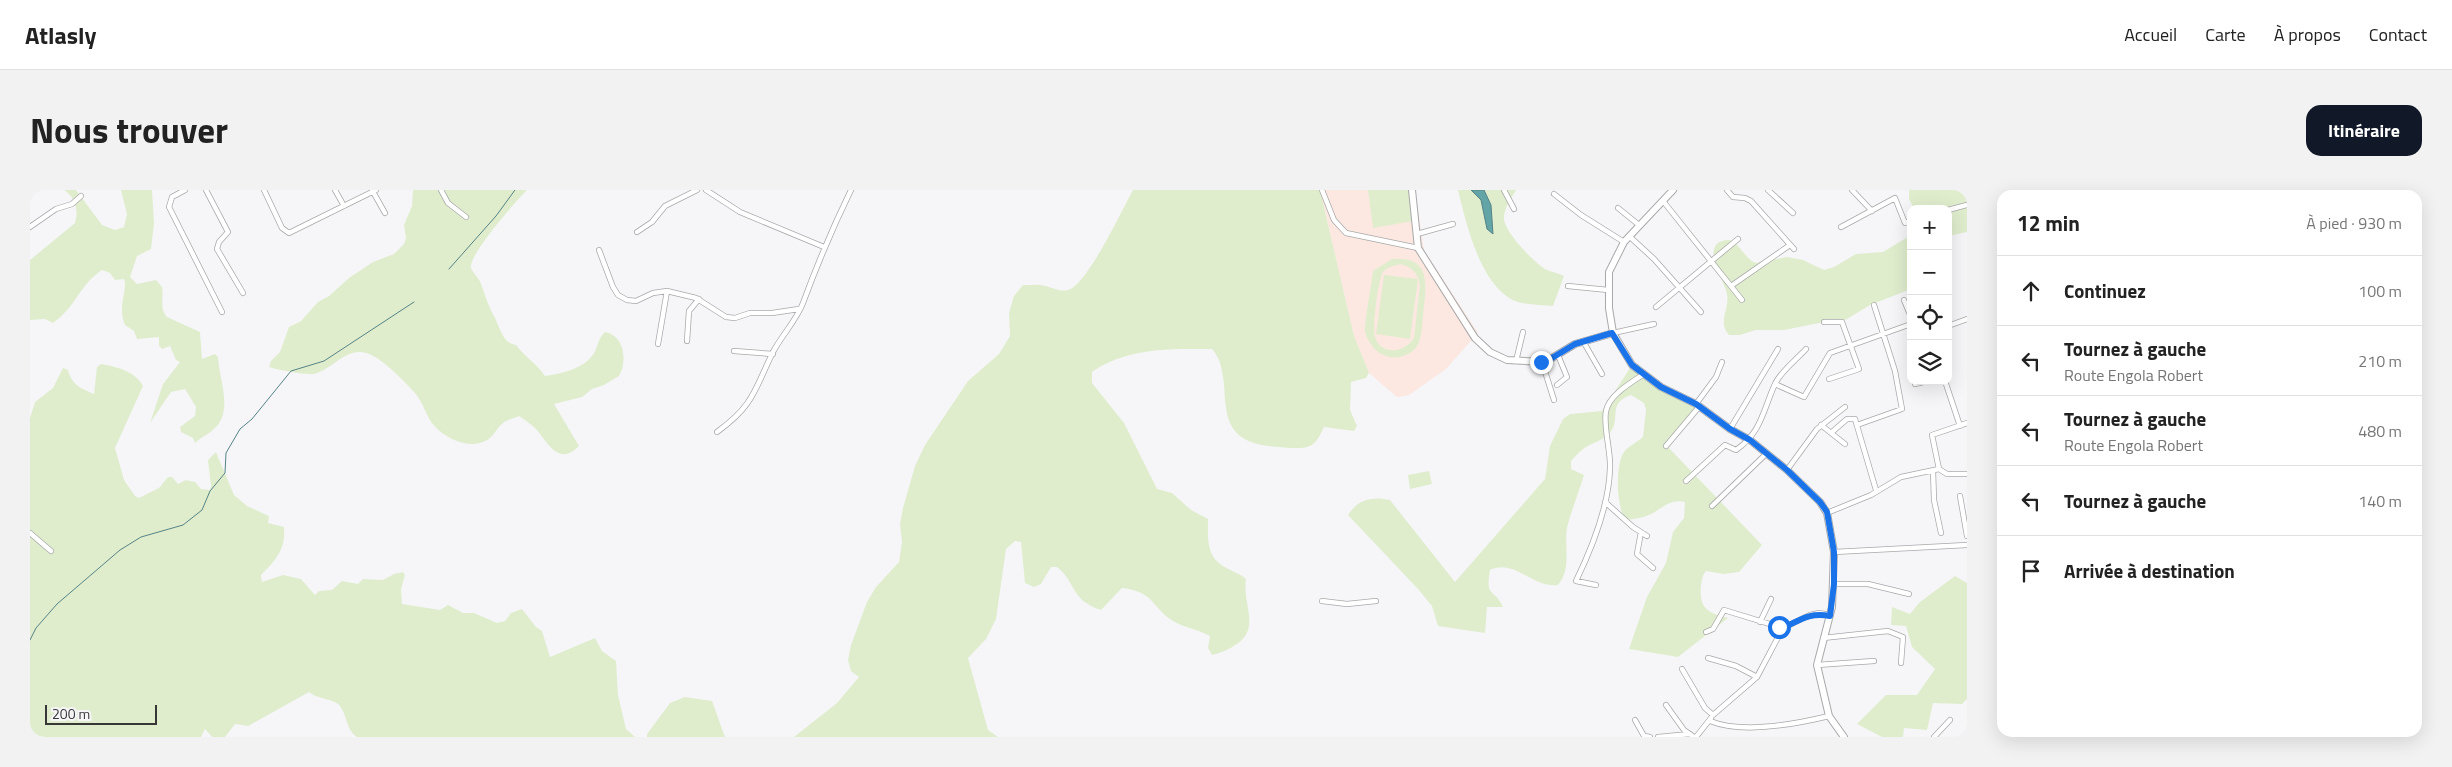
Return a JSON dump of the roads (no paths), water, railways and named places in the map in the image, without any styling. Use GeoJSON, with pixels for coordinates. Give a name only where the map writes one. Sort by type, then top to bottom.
{"type":"FeatureCollection","features":[{"type":"Feature","properties":{"kind":"street"},"geometry":{"type":"LineString","coordinates":[[186,190],[172,197],[168,207],[222,312]]}},
{"type":"Feature","properties":{"kind":"street"},"geometry":{"type":"LineString","coordinates":[[206,190],[228,232],[218,242],[217,249],[243,293]]}},
{"type":"Feature","properties":{"kind":"street"},"geometry":{"type":"LineString","coordinates":[[264,190],[286,233],[292,232],[374,190],[385,214]]}},
{"type":"Feature","properties":{"kind":"street"},"geometry":{"type":"LineString","coordinates":[[335,190],[344,206]]}},
{"type":"Feature","properties":{"kind":"street"},"geometry":{"type":"LineString","coordinates":[[441,190],[448,203],[466,217]]}},
{"type":"Feature","properties":{"kind":"street"},"geometry":{"type":"LineString","coordinates":[[637,232],[652,222],[665,206],[697,190]]}},
{"type":"Feature","properties":{"kind":"street"},"geometry":{"type":"LineString","coordinates":[[706,190],[740,212],[824,247]]}},
{"type":"Feature","properties":{"kind":"street"},"geometry":{"type":"LineString","coordinates":[[717,432],[745,409],[759,386],[773,354],[799,309],[824,247],[851,190]]}},
{"type":"Feature","properties":{"kind":"street"},"geometry":{"type":"LineString","coordinates":[[1322,190],[1334,220],[1346,233],[1418,248]]}},
{"type":"Feature","properties":{"kind":"street"},"geometry":{"type":"LineString","coordinates":[[1412,190],[1418,248],[1478,340],[1496,356],[1516,361],[1542,362],[1583,341],[1654,324]]}},
{"type":"Feature","properties":{"kind":"street"},"geometry":{"type":"LineString","coordinates":[[1504,190],[1514,209]]}},
{"type":"Feature","properties":{"kind":"street"},"geometry":{"type":"LineString","coordinates":[[1673,190],[1627,239],[1609,272],[1608,290],[1612,333],[1632,365],[1661,387],[1697,406],[1730,429],[1750,440],[1787,470],[1820,502],[1827,512],[1834,552],[1834,584],[1830,616],[1817,665],[1829,716],[1840,735]]}},
{"type":"Feature","properties":{"kind":"street"},"geometry":{"type":"LineString","coordinates":[[1727,190],[1733,197],[1745,198],[1751,201],[1794,250]]}},
{"type":"Feature","properties":{"kind":"street"},"geometry":{"type":"LineString","coordinates":[[1768,190],[1793,213]]}},
{"type":"Feature","properties":{"kind":"street"},"geometry":{"type":"LineString","coordinates":[[1852,190],[1872,211]]}},
{"type":"Feature","properties":{"kind":"street"},"geometry":{"type":"LineString","coordinates":[[1554,194],[1581,215],[1627,239],[1654,259],[1701,312]]}},
{"type":"Feature","properties":{"kind":"street"},"geometry":{"type":"LineString","coordinates":[[30,227],[56,210],[72,204],[81,196]]}},
{"type":"Feature","properties":{"kind":"street"},"geometry":{"type":"LineString","coordinates":[[1841,227],[1895,198],[1905,223],[1907,222]]}},
{"type":"Feature","properties":{"kind":"street"},"geometry":{"type":"LineString","coordinates":[[1663,201],[1742,300]]}},
{"type":"Feature","properties":{"kind":"street"},"geometry":{"type":"LineString","coordinates":[[1952,209],[1967,205]]}},
{"type":"Feature","properties":{"kind":"street"},"geometry":{"type":"LineString","coordinates":[[1618,208],[1639,225]]}},
{"type":"Feature","properties":{"kind":"street"},"geometry":{"type":"LineString","coordinates":[[1417,234],[1453,224]]}},
{"type":"Feature","properties":{"kind":"street"},"geometry":{"type":"LineString","coordinates":[[1656,307],[1738,239]]}},
{"type":"Feature","properties":{"kind":"street"},"geometry":{"type":"LineString","coordinates":[[1731,286],[1790,245]]}},
{"type":"Feature","properties":{"kind":"street"},"geometry":{"type":"LineString","coordinates":[[601,251],[613,287],[618,295],[627,300],[636,301],[653,293],[667,291],[699,299],[730,318],[750,313],[772,313],[799,309]]}},
{"type":"Feature","properties":{"kind":"street"},"geometry":{"type":"LineString","coordinates":[[604,264],[610,262]]}},
{"type":"Feature","properties":{"kind":"street"},"geometry":{"type":"LineString","coordinates":[[1568,286],[1608,290]]}},
{"type":"Feature","properties":{"kind":"street"},"geometry":{"type":"LineString","coordinates":[[658,344],[667,291]]}},
{"type":"Feature","properties":{"kind":"street"},"geometry":{"type":"LineString","coordinates":[[687,341],[689,311],[699,299]]}},
{"type":"Feature","properties":{"kind":"street"},"geometry":{"type":"LineString","coordinates":[[1904,300],[1907,308]]}},
{"type":"Feature","properties":{"kind":"street"},"geometry":{"type":"LineString","coordinates":[[1857,425],[1902,410],[1895,371],[1874,305]]}},
{"type":"Feature","properties":{"kind":"street"},"geometry":{"type":"LineString","coordinates":[[1952,325],[1967,319]]}},
{"type":"Feature","properties":{"kind":"street"},"geometry":{"type":"LineString","coordinates":[[1824,322],[1842,322],[1859,369],[1829,378]]}},
{"type":"Feature","properties":{"kind":"street"},"geometry":{"type":"LineString","coordinates":[[1775,384],[1804,397],[1828,354],[1907,325]]}},
{"type":"Feature","properties":{"kind":"street"},"geometry":{"type":"LineString","coordinates":[[1516,361],[1523,332]]}},
{"type":"Feature","properties":{"kind":"street"},"geometry":{"type":"LineString","coordinates":[[1583,341],[1602,374]]}},
{"type":"Feature","properties":{"kind":"street"},"geometry":{"type":"LineString","coordinates":[[1730,429],[1778,349]]}},
{"type":"Feature","properties":{"kind":"street"},"geometry":{"type":"LineString","coordinates":[[1686,481],[1725,445],[1736,450],[1750,440],[1766,409],[1775,384],[1783,372],[1806,349]]}},
{"type":"Feature","properties":{"kind":"street"},"geometry":{"type":"LineString","coordinates":[[734,351],[773,354]]}},
{"type":"Feature","properties":{"kind":"street"},"geometry":{"type":"LineString","coordinates":[[1557,385],[1567,377],[1558,355]]}},
{"type":"Feature","properties":{"kind":"street"},"geometry":{"type":"LineString","coordinates":[[1542,362],[1554,400]]}},
{"type":"Feature","properties":{"kind":"street"},"geometry":{"type":"LineString","coordinates":[[1666,446],[1697,406],[1716,377],[1722,362]]}},
{"type":"Feature","properties":{"kind":"street"},"geometry":{"type":"LineString","coordinates":[[1596,585],[1576,581],[1605,502],[1610,470],[1606,411],[1619,392],[1644,374]]}},
{"type":"Feature","properties":{"kind":"street"},"geometry":{"type":"LineString","coordinates":[[1946,385],[1960,426]]}},
{"type":"Feature","properties":{"kind":"street"},"geometry":{"type":"LineString","coordinates":[[1787,470],[1821,424],[1845,407]]}},
{"type":"Feature","properties":{"kind":"street"},"geometry":{"type":"LineString","coordinates":[[1832,432],[1847,419],[1854,418],[1876,490]]}},
{"type":"Feature","properties":{"kind":"street"},"geometry":{"type":"LineString","coordinates":[[1967,423],[1932,435],[1939,469],[1946,474],[1967,474]]}},
{"type":"Feature","properties":{"kind":"street"},"geometry":{"type":"LineString","coordinates":[[1821,424],[1845,444]]}},
{"type":"Feature","properties":{"kind":"street"},"geometry":{"type":"LineString","coordinates":[[1712,506],[1767,453]]}},
{"type":"Feature","properties":{"kind":"street"},"geometry":{"type":"LineString","coordinates":[[1827,512],[1871,495],[1876,490],[1901,477],[1939,469]]}},
{"type":"Feature","properties":{"kind":"street"},"geometry":{"type":"LineString","coordinates":[[1933,471],[1934,500],[1941,533]]}},
{"type":"Feature","properties":{"kind":"street"},"geometry":{"type":"LineString","coordinates":[[1960,496],[1967,536]]}},
{"type":"Feature","properties":{"kind":"street"},"geometry":{"type":"LineString","coordinates":[[1605,502],[1647,536]]}},
{"type":"Feature","properties":{"kind":"street"},"geometry":{"type":"LineString","coordinates":[[1641,532],[1637,554],[1653,568]]}},
{"type":"Feature","properties":{"kind":"street"},"geometry":{"type":"LineString","coordinates":[[30,533],[51,551]]}},
{"type":"Feature","properties":{"kind":"street"},"geometry":{"type":"LineString","coordinates":[[1834,552],[1967,545]]}},
{"type":"Feature","properties":{"kind":"street"},"geometry":{"type":"LineString","coordinates":[[1834,584],[1868,584],[1909,594]]}},
{"type":"Feature","properties":{"kind":"street"},"geometry":{"type":"LineString","coordinates":[[1760,622],[1771,599]]}},
{"type":"Feature","properties":{"kind":"street"},"geometry":{"type":"LineString","coordinates":[[1322,601],[1347,604],[1376,601]]}},
{"type":"Feature","properties":{"kind":"street"},"geometry":{"type":"LineString","coordinates":[[1706,632],[1713,629],[1724,610],[1783,628]]}},
{"type":"Feature","properties":{"kind":"street"},"geometry":{"type":"LineString","coordinates":[[1658,737],[1693,736],[1710,721],[1713,715],[1757,676],[1783,628],[1801,618],[1819,614],[1830,616]]}},
{"type":"Feature","properties":{"kind":"street"},"geometry":{"type":"LineString","coordinates":[[1823,638],[1888,631],[1897,633],[1902,637],[1902,663]]}},
{"type":"Feature","properties":{"kind":"street"},"geometry":{"type":"LineString","coordinates":[[1708,658],[1736,666],[1757,676]]}},
{"type":"Feature","properties":{"kind":"street"},"geometry":{"type":"LineString","coordinates":[[1817,665],[1874,661]]}},
{"type":"Feature","properties":{"kind":"street"},"geometry":{"type":"LineString","coordinates":[[1682,669],[1705,708],[1713,715]]}},
{"type":"Feature","properties":{"kind":"street"},"geometry":{"type":"LineString","coordinates":[[1666,705],[1684,730],[1693,736]]}},
{"type":"Feature","properties":{"kind":"street"},"geometry":{"type":"LineString","coordinates":[[1710,721],[1733,726],[1786,726],[1829,716]]}},
{"type":"Feature","properties":{"kind":"street"},"geometry":{"type":"LineString","coordinates":[[1635,720],[1644,736],[1650,737]]}},
{"type":"Feature","properties":{"kind":"street"},"geometry":{"type":"LineString","coordinates":[[1934,737],[1950,720]]}},
{"type":"Feature","properties":{"kind":"water"},"geometry":{"type":"Polygon","coordinates":[[[1471,190],[1484,190],[1491,205],[1493,234],[1487,229],[1481,200],[1471,190]]]}},
{"type":"Feature","properties":{"kind":"waterway"},"geometry":{"type":"LineString","coordinates":[[449,269],[496,216],[515,190]]}},
{"type":"Feature","properties":{"kind":"waterway"},"geometry":{"type":"LineString","coordinates":[[30,640],[36,628],[57,604],[120,550],[141,537],[183,525],[202,510],[210,491],[225,473],[226,453],[240,429],[252,419],[291,371],[324,361],[414,302]]}}]}
